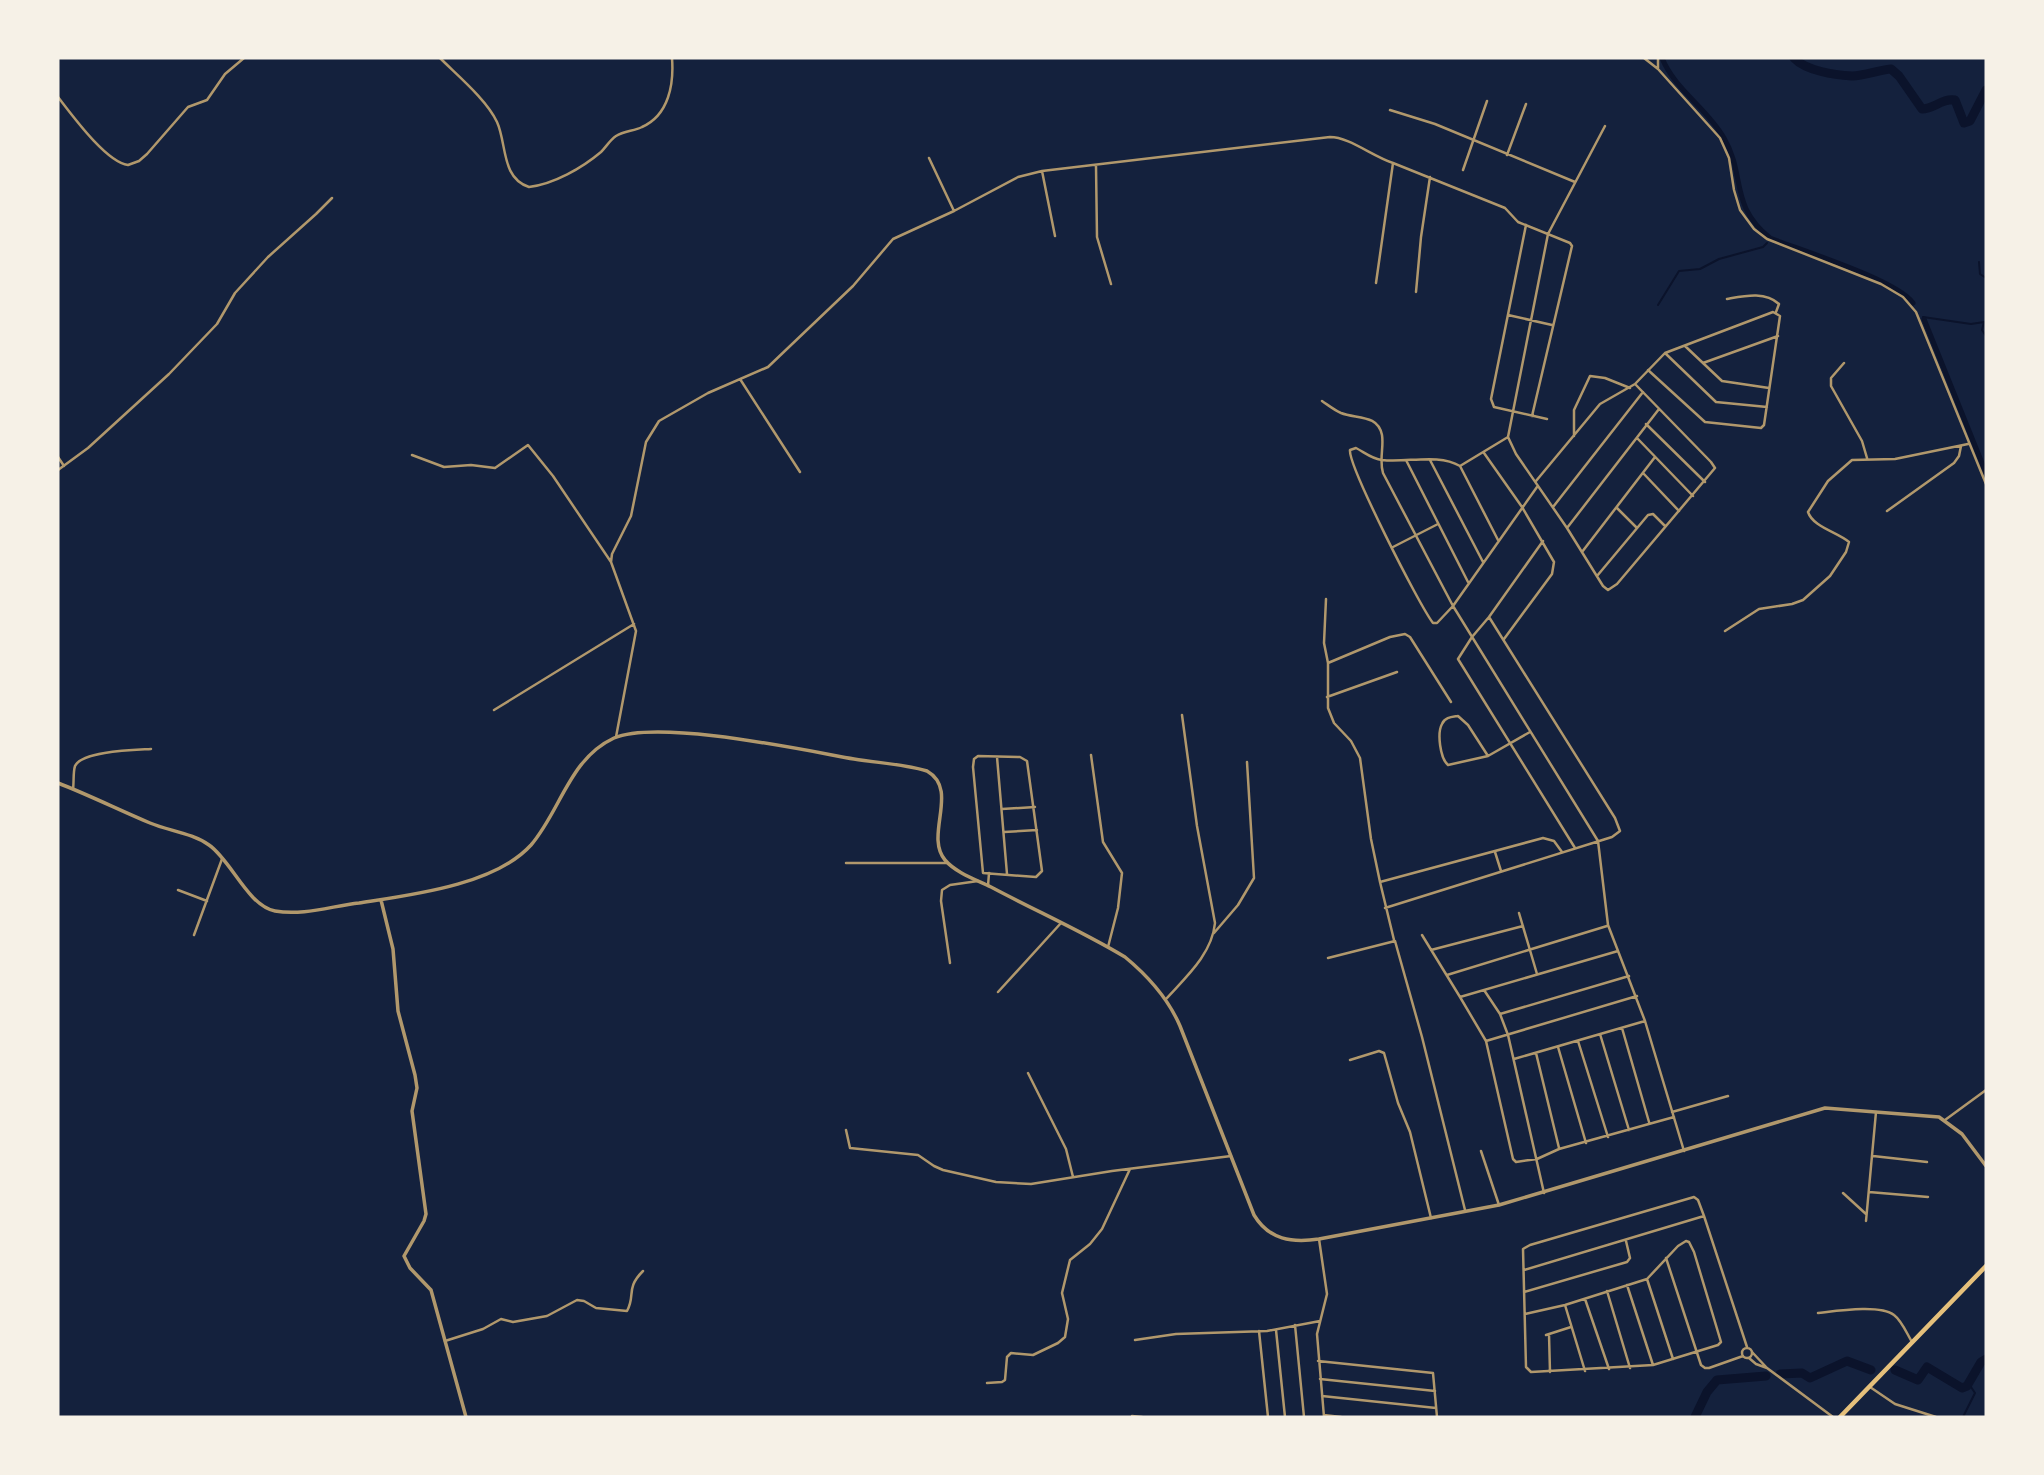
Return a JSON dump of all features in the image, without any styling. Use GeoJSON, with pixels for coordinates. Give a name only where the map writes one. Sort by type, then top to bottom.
{"type":"FeatureCollection","features":[{"type":"Feature","properties":{"kind":"highway"},"geometry":{"type":"LineString","coordinates":[[1840,1417],[1986,1266]]}},
{"type":"Feature","properties":{"kind":"street"},"geometry":{"type":"LineString","coordinates":[[58,97],[78,123],[115,160],[128,165],[147,154],[185,110],[207,100],[225,74],[244,58]]}},
{"type":"Feature","properties":{"kind":"street"},"geometry":{"type":"LineString","coordinates":[[440,58],[495,118],[510,170],[518,181],[529,187],[569,173],[601,152],[616,136],[643,127],[654,119],[673,87],[672,58]]}},
{"type":"Feature","properties":{"kind":"street"},"geometry":{"type":"LineString","coordinates":[[1644,58],[1658,69],[1725,146],[1740,210],[1754,229],[1767,239],[1881,284],[1903,297],[1916,312],[1986,484]]}},
{"type":"Feature","properties":{"kind":"street"},"geometry":{"type":"LineString","coordinates":[[1658,58],[1658,69]]}},
{"type":"Feature","properties":{"kind":"street"},"geometry":{"type":"LineString","coordinates":[[1462,170],[1487,101]]}},
{"type":"Feature","properties":{"kind":"street"},"geometry":{"type":"LineString","coordinates":[[1507,155],[1526,104]]}},
{"type":"Feature","properties":{"kind":"street"},"geometry":{"type":"LineString","coordinates":[[1390,110],[1474,139],[1575,182]]}},
{"type":"Feature","properties":{"kind":"street"},"geometry":{"type":"LineString","coordinates":[[1605,126],[1548,234],[1508,437],[1510,445],[1605,589],[1612,589],[1714,472],[1714,465],[1635,384]]}},
{"type":"Feature","properties":{"kind":"street"},"geometry":{"type":"LineString","coordinates":[[611,562],[631,516],[646,442],[659,421],[708,393],[768,367],[853,286],[889,242],[1018,177],[1042,171],[1340,137],[1364,151],[1505,208],[1514,220],[1572,246],[1532,416]]}},
{"type":"Feature","properties":{"kind":"street"},"geometry":{"type":"LineString","coordinates":[[929,158],[954,211]]}},
{"type":"Feature","properties":{"kind":"street"},"geometry":{"type":"LineString","coordinates":[[1376,283],[1393,163]]}},
{"type":"Feature","properties":{"kind":"street"},"geometry":{"type":"LineString","coordinates":[[1096,166],[1097,237],[1111,284]]}},
{"type":"Feature","properties":{"kind":"street"},"geometry":{"type":"LineString","coordinates":[[1042,171],[1055,236]]}},
{"type":"Feature","properties":{"kind":"street"},"geometry":{"type":"LineString","coordinates":[[1416,292],[1430,177]]}},
{"type":"Feature","properties":{"kind":"street"},"geometry":{"type":"LineString","coordinates":[[58,470],[88,447],[169,374],[218,324],[235,293],[332,198]]}},
{"type":"Feature","properties":{"kind":"street"},"geometry":{"type":"LineString","coordinates":[[1526,225],[1491,399],[1494,407],[1547,419]]}},
{"type":"Feature","properties":{"kind":"street"},"geometry":{"type":"LineString","coordinates":[[1535,481],[1600,404],[1630,388],[1665,353],[1776,312],[1779,304],[1774,300],[1745,295],[1727,299]]}},
{"type":"Feature","properties":{"kind":"street"},"geometry":{"type":"LineString","coordinates":[[1648,370],[1707,423],[1761,428],[1778,336],[1780,316],[1776,312]]}},
{"type":"Feature","properties":{"kind":"street"},"geometry":{"type":"LineString","coordinates":[[1508,315],[1553,325]]}},
{"type":"Feature","properties":{"kind":"street"},"geometry":{"type":"LineString","coordinates":[[1703,363],[1778,336]]}},
{"type":"Feature","properties":{"kind":"street"},"geometry":{"type":"LineString","coordinates":[[1685,346],[1725,382],[1770,388]]}},
{"type":"Feature","properties":{"kind":"street"},"geometry":{"type":"LineString","coordinates":[[1665,353],[1716,402],[1767,407]]}},
{"type":"Feature","properties":{"kind":"street"},"geometry":{"type":"LineString","coordinates":[[1844,363],[1831,378],[1831,386],[1862,441],[1867,458]]}},
{"type":"Feature","properties":{"kind":"street"},"geometry":{"type":"LineString","coordinates":[[1574,437],[1574,410],[1590,376],[1630,388]]}},
{"type":"Feature","properties":{"kind":"street"},"geometry":{"type":"LineString","coordinates":[[740,379],[800,472]]}},
{"type":"Feature","properties":{"kind":"street"},"geometry":{"type":"LineString","coordinates":[[1553,507],[1643,392]]}},
{"type":"Feature","properties":{"kind":"street"},"geometry":{"type":"LineString","coordinates":[[1322,401],[1343,414],[1373,421],[1381,433],[1383,473],[1452,606],[1598,841],[1608,925],[1646,1021],[1684,1151]]}},
{"type":"Feature","properties":{"kind":"street"},"geometry":{"type":"LineString","coordinates":[[1567,528],[1659,409]]}},
{"type":"Feature","properties":{"kind":"street"},"geometry":{"type":"LineString","coordinates":[[1646,424],[1705,482]]}},
{"type":"Feature","properties":{"kind":"street"},"geometry":{"type":"LineString","coordinates":[[1460,466],[1508,437]]}},
{"type":"Feature","properties":{"kind":"street"},"geometry":{"type":"LineString","coordinates":[[1636,438],[1693,496]]}},
{"type":"Feature","properties":{"kind":"street"},"geometry":{"type":"LineString","coordinates":[[1725,631],[1759,609],[1800,602],[1830,576],[1846,552],[1849,542],[1812,520],[1809,515],[1810,508],[1831,478],[1849,461],[1902,458],[1970,444]]}},
{"type":"Feature","properties":{"kind":"street"},"geometry":{"type":"LineString","coordinates":[[412,455],[444,467],[471,465],[495,468],[528,445],[553,476],[611,562],[634,624],[634,643],[616,737]]}},
{"type":"Feature","properties":{"kind":"street"},"geometry":{"type":"LineString","coordinates":[[1887,511],[1954,463],[1961,446]]}},
{"type":"Feature","properties":{"kind":"street"},"geometry":{"type":"LineString","coordinates":[[1498,540],[1460,466],[1450,461],[1381,460],[1356,448],[1349,452],[1363,488],[1433,623],[1437,623],[1452,606],[1538,485]]}},
{"type":"Feature","properties":{"kind":"street"},"geometry":{"type":"LineString","coordinates":[[1484,453],[1543,541],[1552,557],[1554,568],[1504,639]]}},
{"type":"Feature","properties":{"kind":"street"},"geometry":{"type":"LineString","coordinates":[[58,457],[64,466]]}},
{"type":"Feature","properties":{"kind":"street"},"geometry":{"type":"LineString","coordinates":[[1582,552],[1655,457]]}},
{"type":"Feature","properties":{"kind":"street"},"geometry":{"type":"LineString","coordinates":[[1406,460],[1468,583]]}},
{"type":"Feature","properties":{"kind":"street"},"geometry":{"type":"LineString","coordinates":[[1430,460],[1483,562]]}},
{"type":"Feature","properties":{"kind":"street"},"geometry":{"type":"LineString","coordinates":[[1643,473],[1679,512]]}},
{"type":"Feature","properties":{"kind":"street"},"geometry":{"type":"LineString","coordinates":[[1617,508],[1637,528]]}},
{"type":"Feature","properties":{"kind":"street"},"geometry":{"type":"LineString","coordinates":[[1597,576],[1650,514],[1666,527]]}},
{"type":"Feature","properties":{"kind":"street"},"geometry":{"type":"LineString","coordinates":[[1393,547],[1438,524]]}},
{"type":"Feature","properties":{"kind":"street"},"geometry":{"type":"LineString","coordinates":[[1543,541],[1459,655],[1459,664],[1575,848]]}},
{"type":"Feature","properties":{"kind":"street"},"geometry":{"type":"LineString","coordinates":[[1326,599],[1324,643],[1331,717],[1356,748],[1360,758],[1371,839],[1385,908],[1422,1037],[1465,1212]]}},
{"type":"Feature","properties":{"kind":"street"},"geometry":{"type":"LineString","coordinates":[[1385,908],[1617,835],[1620,831],[1619,825],[1489,617]]}},
{"type":"Feature","properties":{"kind":"street"},"geometry":{"type":"LineString","coordinates":[[494,710],[634,624]]}},
{"type":"Feature","properties":{"kind":"street"},"geometry":{"type":"LineString","coordinates":[[1328,663],[1390,637],[1405,634],[1451,702]]}},
{"type":"Feature","properties":{"kind":"street"},"geometry":{"type":"LineString","coordinates":[[1327,697],[1397,672]]}},
{"type":"Feature","properties":{"kind":"street"},"geometry":{"type":"LineString","coordinates":[[1182,715],[1197,826],[1215,923],[1214,933]]}},
{"type":"Feature","properties":{"kind":"street"},"geometry":{"type":"LineString","coordinates":[[1488,756],[1463,718],[1454,716],[1443,721],[1442,755],[1445,763],[1454,764],[1488,756],[1530,732]]}},
{"type":"Feature","properties":{"kind":"street"},"geometry":{"type":"LineString","coordinates":[[58,783],[148,822],[206,843],[223,858],[245,888],[266,907],[276,911],[314,911],[448,887],[506,865],[517,859],[541,831],[577,768],[587,757],[616,737],[648,733],[681,733],[759,742],[927,771],[933,775],[940,788],[942,800],[938,839],[939,849],[947,863]]}},
{"type":"Feature","properties":{"kind":"street"},"geometry":{"type":"LineString","coordinates":[[73,789],[75,767],[79,762],[102,753],[152,749]]}},
{"type":"Feature","properties":{"kind":"street"},"geometry":{"type":"LineString","coordinates":[[1091,755],[1103,842],[1122,873],[1118,908],[1108,947]]}},
{"type":"Feature","properties":{"kind":"street"},"geometry":{"type":"LineString","coordinates":[[980,882],[983,873],[973,762],[978,756],[1020,757],[1027,761],[1035,807],[1041,874],[1036,877],[983,873]]}},
{"type":"Feature","properties":{"kind":"street"},"geometry":{"type":"LineString","coordinates":[[997,757],[1007,874]]}},
{"type":"Feature","properties":{"kind":"street"},"geometry":{"type":"LineString","coordinates":[[1166,999],[1197,965],[1214,933],[1238,905],[1254,877],[1247,762]]}},
{"type":"Feature","properties":{"kind":"street"},"geometry":{"type":"LineString","coordinates":[[1002,809],[1035,807]]}},
{"type":"Feature","properties":{"kind":"street"},"geometry":{"type":"LineString","coordinates":[[1003,832],[1037,830]]}},
{"type":"Feature","properties":{"kind":"street"},"geometry":{"type":"LineString","coordinates":[[1380,882],[1543,838],[1553,841],[1562,852]]}},
{"type":"Feature","properties":{"kind":"street"},"geometry":{"type":"LineString","coordinates":[[1495,852],[1501,871]]}},
{"type":"Feature","properties":{"kind":"street"},"geometry":{"type":"LineString","coordinates":[[194,934],[223,858]]}},
{"type":"Feature","properties":{"kind":"street"},"geometry":{"type":"LineString","coordinates":[[846,863],[947,863],[1108,947],[1137,967],[1166,999],[1180,1026],[1254,1215],[1267,1231],[1290,1241],[1318,1239],[1499,1205],[1825,1108],[1924,1115],[1945,1120],[1962,1134],[1986,1166]]}},
{"type":"Feature","properties":{"kind":"street"},"geometry":{"type":"LineString","coordinates":[[988,886],[989,873]]}},
{"type":"Feature","properties":{"kind":"street"},"geometry":{"type":"LineString","coordinates":[[950,962],[941,901],[942,890],[950,885],[980,882]]}},
{"type":"Feature","properties":{"kind":"street"},"geometry":{"type":"LineString","coordinates":[[178,890],[208,901]]}},
{"type":"Feature","properties":{"kind":"street"},"geometry":{"type":"LineString","coordinates":[[381,900],[393,949],[398,1011],[417,1088],[412,1111],[426,1214],[404,1256],[410,1268],[431,1290],[466,1417]]}},
{"type":"Feature","properties":{"kind":"street"},"geometry":{"type":"LineString","coordinates":[[1519,913],[1537,975]]}},
{"type":"Feature","properties":{"kind":"street"},"geometry":{"type":"LineString","coordinates":[[998,992],[1061,923]]}},
{"type":"Feature","properties":{"kind":"street"},"geometry":{"type":"LineString","coordinates":[[1447,975],[1608,925]]}},
{"type":"Feature","properties":{"kind":"street"},"geometry":{"type":"LineString","coordinates":[[1431,950],[1523,926]]}},
{"type":"Feature","properties":{"kind":"street"},"geometry":{"type":"LineString","coordinates":[[1422,936],[1486,1041],[1513,1159],[1520,1163],[1537,1159],[1559,1149],[1674,1117]]}},
{"type":"Feature","properties":{"kind":"street"},"geometry":{"type":"LineString","coordinates":[[1328,958],[1395,941]]}},
{"type":"Feature","properties":{"kind":"street"},"geometry":{"type":"LineString","coordinates":[[1460,997],[1618,951]]}},
{"type":"Feature","properties":{"kind":"street"},"geometry":{"type":"LineString","coordinates":[[1500,1014],[1629,976]]}},
{"type":"Feature","properties":{"kind":"street"},"geometry":{"type":"LineString","coordinates":[[1483,990],[1500,1014],[1508,1035],[1544,1193]]}},
{"type":"Feature","properties":{"kind":"street"},"geometry":{"type":"LineString","coordinates":[[1486,1041],[1637,996]]}},
{"type":"Feature","properties":{"kind":"street"},"geometry":{"type":"LineString","coordinates":[[1514,1059],[1646,1021]]}},
{"type":"Feature","properties":{"kind":"street"},"geometry":{"type":"LineString","coordinates":[[1622,1028],[1650,1124]]}},
{"type":"Feature","properties":{"kind":"street"},"geometry":{"type":"LineString","coordinates":[[1600,1034],[1629,1130]]}},
{"type":"Feature","properties":{"kind":"street"},"geometry":{"type":"LineString","coordinates":[[1578,1041],[1608,1137]]}},
{"type":"Feature","properties":{"kind":"street"},"geometry":{"type":"LineString","coordinates":[[1558,1046],[1586,1143]]}},
{"type":"Feature","properties":{"kind":"street"},"geometry":{"type":"LineString","coordinates":[[1350,1060],[1379,1051],[1384,1053],[1398,1103],[1410,1132],[1431,1218]]}},
{"type":"Feature","properties":{"kind":"street"},"geometry":{"type":"LineString","coordinates":[[1536,1053],[1559,1149]]}},
{"type":"Feature","properties":{"kind":"street"},"geometry":{"type":"LineString","coordinates":[[1028,1073],[1066,1149],[1073,1177]]}},
{"type":"Feature","properties":{"kind":"street"},"geometry":{"type":"LineString","coordinates":[[1945,1120],[1986,1090]]}},
{"type":"Feature","properties":{"kind":"street"},"geometry":{"type":"LineString","coordinates":[[1672,1112],[1728,1096]]}},
{"type":"Feature","properties":{"kind":"street"},"geometry":{"type":"LineString","coordinates":[[1866,1221],[1876,1112]]}},
{"type":"Feature","properties":{"kind":"street"},"geometry":{"type":"LineString","coordinates":[[846,1130],[850,1148],[918,1155],[934,1166],[996,1182],[1031,1184],[1231,1156]]}},
{"type":"Feature","properties":{"kind":"street"},"geometry":{"type":"LineString","coordinates":[[1481,1151],[1499,1205]]}},
{"type":"Feature","properties":{"kind":"street"},"geometry":{"type":"LineString","coordinates":[[1873,1156],[1927,1162]]}},
{"type":"Feature","properties":{"kind":"street"},"geometry":{"type":"LineString","coordinates":[[986,1383],[1005,1380],[1007,1357],[1011,1353],[1033,1355],[1065,1337],[1068,1319],[1062,1293],[1070,1260],[1090,1244],[1102,1229],[1130,1169]]}},
{"type":"Feature","properties":{"kind":"street"},"geometry":{"type":"LineString","coordinates":[[1869,1192],[1928,1197]]}},
{"type":"Feature","properties":{"kind":"street"},"geometry":{"type":"LineString","coordinates":[[1843,1193],[1867,1214]]}},
{"type":"Feature","properties":{"kind":"street"},"geometry":{"type":"LineString","coordinates":[[1525,1314],[1565,1305],[1647,1279],[1686,1241],[1694,1252],[1721,1342],[1718,1346],[1673,1360],[1630,1368],[1550,1372],[1531,1372],[1527,1369],[1522,1252],[1530,1245],[1691,1197],[1698,1200],[1704,1216],[1747,1348],[1767,1368],[1832,1417]]}},
{"type":"Feature","properties":{"kind":"street"},"geometry":{"type":"LineString","coordinates":[[1524,1270],[1704,1216]]}},
{"type":"Feature","properties":{"kind":"street"},"geometry":{"type":"LineString","coordinates":[[1318,1239],[1327,1294],[1317,1334],[1324,1416],[1341,1417]]}},
{"type":"Feature","properties":{"kind":"street"},"geometry":{"type":"LineString","coordinates":[[1524,1293],[1626,1262],[1630,1258],[1625,1241]]}},
{"type":"Feature","properties":{"kind":"street"},"geometry":{"type":"LineString","coordinates":[[1666,1258],[1701,1365],[1705,1368],[1743,1356],[1767,1368]]}},
{"type":"Feature","properties":{"kind":"street"},"geometry":{"type":"LineString","coordinates":[[444,1341],[483,1329],[501,1319],[513,1322],[547,1316],[577,1300],[596,1308],[627,1311],[632,1283],[643,1271]]}},
{"type":"Feature","properties":{"kind":"street"},"geometry":{"type":"LineString","coordinates":[[1647,1279],[1673,1360]]}},
{"type":"Feature","properties":{"kind":"street"},"geometry":{"type":"LineString","coordinates":[[1627,1285],[1653,1365]]}},
{"type":"Feature","properties":{"kind":"street"},"geometry":{"type":"LineString","coordinates":[[1607,1291],[1630,1368]]}},
{"type":"Feature","properties":{"kind":"street"},"geometry":{"type":"LineString","coordinates":[[1585,1299],[1609,1369]]}},
{"type":"Feature","properties":{"kind":"street"},"geometry":{"type":"LineString","coordinates":[[1565,1305],[1585,1371]]}},
{"type":"Feature","properties":{"kind":"street"},"geometry":{"type":"LineString","coordinates":[[1818,1314],[1868,1309],[1890,1312],[1896,1316],[1912,1342]]}},
{"type":"Feature","properties":{"kind":"street"},"geometry":{"type":"LineString","coordinates":[[1135,1340],[1177,1334],[1276,1330],[1320,1321]]}},
{"type":"Feature","properties":{"kind":"street"},"geometry":{"type":"LineString","coordinates":[[1295,1325],[1304,1417]]}},
{"type":"Feature","properties":{"kind":"street"},"geometry":{"type":"LineString","coordinates":[[1550,1372],[1548,1334],[1572,1327]]}},
{"type":"Feature","properties":{"kind":"street"},"geometry":{"type":"LineString","coordinates":[[1276,1330],[1285,1417]]}},
{"type":"Feature","properties":{"kind":"street"},"geometry":{"type":"LineString","coordinates":[[1259,1331],[1268,1417]]}},
{"type":"Feature","properties":{"kind":"street"},"geometry":{"type":"LineString","coordinates":[[1743,1356],[1743,1350],[1747,1348]]}},
{"type":"Feature","properties":{"kind":"street"},"geometry":{"type":"LineString","coordinates":[[1749,1357],[1752,1352]]}},
{"type":"Feature","properties":{"kind":"street"},"geometry":{"type":"LineString","coordinates":[[1318,1361],[1433,1373],[1437,1417]]}},
{"type":"Feature","properties":{"kind":"street"},"geometry":{"type":"LineString","coordinates":[[1320,1379],[1435,1391]]}},
{"type":"Feature","properties":{"kind":"street"},"geometry":{"type":"LineString","coordinates":[[1870,1387],[1895,1404],[1936,1417]]}},
{"type":"Feature","properties":{"kind":"street"},"geometry":{"type":"LineString","coordinates":[[1322,1396],[1436,1408]]}},
{"type":"Feature","properties":{"kind":"street"},"geometry":{"type":"LineString","coordinates":[[1132,1416],[1142,1417]]}},
{"type":"Feature","properties":{"kind":"waterway"},"geometry":{"type":"LineString","coordinates":[[1662,58],[1675,80],[1724,138],[1735,165],[1743,202],[1757,226],[1770,238],[1869,275],[1903,294],[1913,303]]}},
{"type":"Feature","properties":{"kind":"waterway"},"geometry":{"type":"LineString","coordinates":[[1794,58],[1813,69],[1845,75],[1857,76],[1891,69],[1922,109],[1955,100],[1964,123],[1970,121],[1986,90]]}},
{"type":"Feature","properties":{"kind":"waterway"},"geometry":{"type":"LineString","coordinates":[[1658,305],[1679,271],[1700,269],[1719,259],[1763,247],[1767,243]]}},
{"type":"Feature","properties":{"kind":"waterway"},"geometry":{"type":"LineString","coordinates":[[1979,262],[1980,274],[1986,278]]}},
{"type":"Feature","properties":{"kind":"waterway"},"geometry":{"type":"LineString","coordinates":[[1923,317],[1971,324],[1984,322],[1982,330],[1986,336]]}},
{"type":"Feature","properties":{"kind":"waterway"},"geometry":{"type":"LineString","coordinates":[[1924,319],[1986,473]]}},
{"type":"Feature","properties":{"kind":"waterway"},"geometry":{"type":"LineString","coordinates":[[1895,1370],[1918,1380],[1927,1367],[1962,1388],[1967,1386],[1981,1362],[1986,1359]]}},
{"type":"Feature","properties":{"kind":"waterway"},"geometry":{"type":"LineString","coordinates":[[1780,1374],[1802,1373],[1810,1378],[1847,1361],[1871,1370]]}},
{"type":"Feature","properties":{"kind":"waterway"},"geometry":{"type":"LineString","coordinates":[[1695,1417],[1707,1392],[1717,1380],[1766,1376]]}},
{"type":"Feature","properties":{"kind":"waterway"},"geometry":{"type":"LineString","coordinates":[[1963,1417],[1975,1393],[1969,1384]]}}]}
